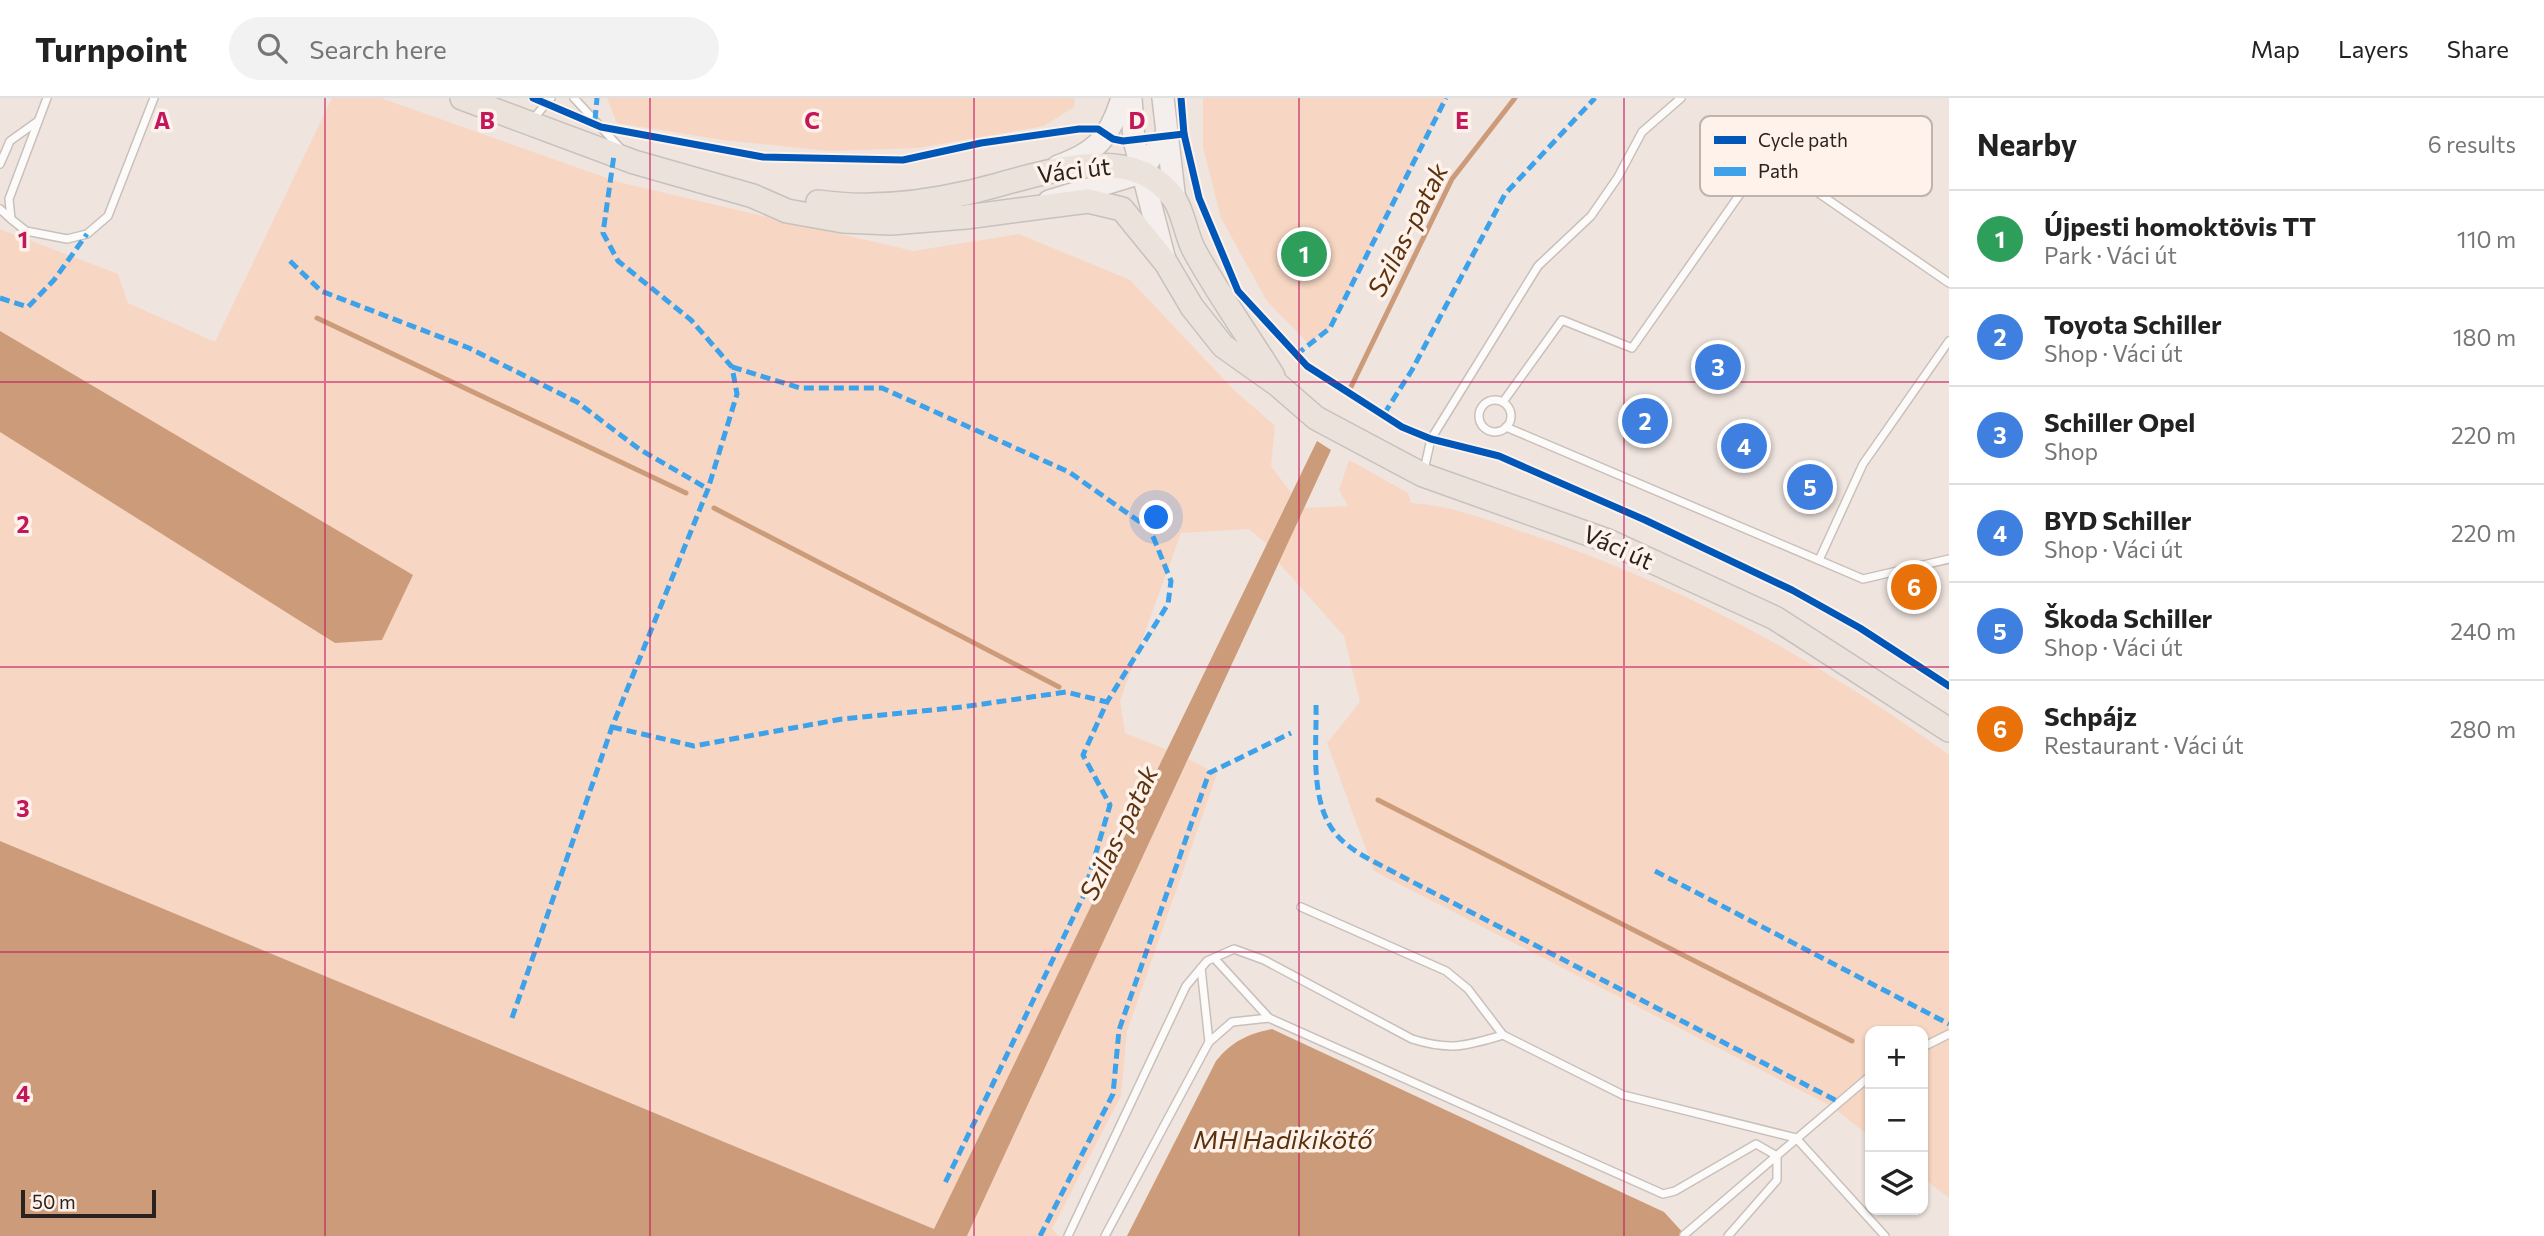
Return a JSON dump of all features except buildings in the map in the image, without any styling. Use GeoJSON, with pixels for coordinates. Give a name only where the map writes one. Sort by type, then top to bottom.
{"type":"FeatureCollection","features":[{"type":"Feature","properties":{"kind":"main road","name":"Váci út"},"geometry":{"type":"LineString","coordinates":[[462,98],[528,125],[634,162],[752,196],[788,211],[843,221],[891,223],[967,217],[1088,201],[1122,209],[1166,263],[1192,307],[1223,346],[1279,385],[1316,418],[1423,475],[1608,541],[1775,618],[1949,730]]}},
{"type":"Feature","properties":{"kind":"main road"},"geometry":{"type":"LineString","coordinates":[[1033,175],[1077,159],[1097,145],[1114,127],[1122,98]]}},
{"type":"Feature","properties":{"kind":"main road"},"geometry":{"type":"LineString","coordinates":[[1131,98],[1135,140],[1166,263]]}},
{"type":"Feature","properties":{"kind":"main road"},"geometry":{"type":"LineString","coordinates":[[1163,98],[1165,136],[1175,201]]}},
{"type":"Feature","properties":{"kind":"main road"},"geometry":{"type":"LineString","coordinates":[[1030,207],[1142,173],[1165,136]]}},
{"type":"Feature","properties":{"kind":"main road","name":"Váci út"},"geometry":{"type":"LineString","coordinates":[[752,196],[844,206],[896,204],[966,193],[1033,175],[1099,165],[1121,165],[1157,182],[1175,201],[1192,247],[1279,385]]}},
{"type":"Feature","properties":{"kind":"lane"},"geometry":{"type":"LineString","coordinates":[[11,219],[9,199],[47,98]]}},
{"type":"Feature","properties":{"kind":"lane"},"geometry":{"type":"LineString","coordinates":[[0,209],[26,231],[67,239],[88,234],[108,216],[154,98]]}},
{"type":"Feature","properties":{"kind":"lane"},"geometry":{"type":"LineString","coordinates":[[528,125],[548,105],[551,98]]}},
{"type":"Feature","properties":{"kind":"lane"},"geometry":{"type":"LineString","coordinates":[[574,98],[634,162]]}},
{"type":"Feature","properties":{"kind":"lane"},"geometry":{"type":"LineString","coordinates":[[1423,475],[1431,439],[1538,266],[1591,216],[1618,177],[1642,132],[1681,98]]}},
{"type":"Feature","properties":{"kind":"lane"},"geometry":{"type":"LineString","coordinates":[[0,164],[10,141],[38,120]]}},
{"type":"Feature","properties":{"kind":"lane"},"geometry":{"type":"LineString","coordinates":[[1503,402],[1563,320],[1632,348],[1739,196]]}},
{"type":"Feature","properties":{"kind":"lane"},"geometry":{"type":"LineString","coordinates":[[1822,196],[1949,283]]}},
{"type":"Feature","properties":{"kind":"lane"},"geometry":{"type":"LineString","coordinates":[[1819,560],[1863,464],[1949,341]]}},
{"type":"Feature","properties":{"kind":"lane"},"geometry":{"type":"LineString","coordinates":[[1503,402],[1488,401],[1479,414],[1482,425],[1491,431],[1506,427],[1863,579],[1949,559]]}},
{"type":"Feature","properties":{"kind":"lane"},"geometry":{"type":"LineString","coordinates":[[1503,402],[1511,414],[1506,427]]}},
{"type":"Feature","properties":{"kind":"lane"},"geometry":{"type":"LineString","coordinates":[[1301,907],[1446,971],[1468,989],[1503,1035],[1623,1095],[1796,1138],[1885,1236]]}},
{"type":"Feature","properties":{"kind":"lane"},"geometry":{"type":"LineString","coordinates":[[1068,1236],[1186,986],[1208,961],[1234,949],[1264,960],[1412,1039],[1435,1046],[1459,1048],[1503,1035]]}},
{"type":"Feature","properties":{"kind":"lane"},"geometry":{"type":"LineString","coordinates":[[1215,959],[1269,1018],[1663,1194],[1675,1191],[1756,1144],[1777,1156]]}},
{"type":"Feature","properties":{"kind":"lane"},"geometry":{"type":"LineString","coordinates":[[1201,968],[1209,1042]]}},
{"type":"Feature","properties":{"kind":"lane"},"geometry":{"type":"LineString","coordinates":[[1105,1236],[1209,1042],[1232,1022],[1269,1018]]}},
{"type":"Feature","properties":{"kind":"lane"},"geometry":{"type":"LineString","coordinates":[[1928,1044],[1949,1034]]}},
{"type":"Feature","properties":{"kind":"lane"},"geometry":{"type":"LineString","coordinates":[[1684,1236],[1865,1080]]}},
{"type":"Feature","properties":{"kind":"lane"},"geometry":{"type":"LineString","coordinates":[[1728,1236],[1777,1180],[1777,1156]]}},
{"type":"Feature","properties":{"kind":"shaded area"},"geometry":{"type":"Polygon","coordinates":[[[332,98],[381,98],[618,182],[913,251],[1019,234],[1130,280],[1233,389],[1275,426],[1271,466],[1291,493],[1267,544],[1249,529],[1181,533],[1120,701],[1125,733],[1167,750],[934,1229],[0,841],[0,229],[118,274],[128,303],[215,342],[332,98]]]}},
{"type":"Feature","properties":{"kind":"shaded area"},"geometry":{"type":"Polygon","coordinates":[[[607,98],[1075,98],[1074,107],[1044,126],[918,148],[829,151],[723,140],[617,123],[607,98]]]}},
{"type":"Feature","properties":{"kind":"shaded area"},"geometry":{"type":"Polygon","coordinates":[[[1203,98],[1446,98],[1330,328],[1308,343],[1267,301],[1221,218],[1203,147],[1203,98]]]}},
{"type":"Feature","properties":{"kind":"shaded area"},"geometry":{"type":"Polygon","coordinates":[[[1349,460],[1408,493],[1411,503],[1426,504],[1482,518],[1580,552],[1636,575],[1745,627],[1798,656],[1900,720],[1949,755],[1949,1198],[1928,1182],[1928,1026],[1865,1026],[1865,1133],[1833,1107],[1374,871],[1327,743],[1360,702],[1344,636],[1279,563],[1304,508],[1348,506],[1339,490],[1349,460]]]}},
{"type":"Feature","properties":{"kind":"shaded area"},"geometry":{"type":"Polygon","coordinates":[[[1188,759],[1217,774],[1127,1031],[1121,1096],[1052,1229],[1058,1236],[967,1236],[1188,759]]]}},
{"type":"Feature","properties":{"kind":"water"},"geometry":{"type":"Polygon","coordinates":[[[0,331],[413,575],[382,640],[335,643],[0,432],[0,331]]]}},
{"type":"Feature","properties":{"kind":"water"},"geometry":{"type":"Polygon","coordinates":[[[1317,441],[1331,450],[967,1236],[0,1236],[0,841],[934,1229],[1317,441]]]}},
{"type":"Feature","properties":{"kind":"water","name":"MH Hadikikötő"},"geometry":{"type":"Polygon","coordinates":[[[1272,1029],[1664,1212],[1686,1236],[1127,1236],[1216,1061],[1241,1039],[1272,1029]]]}},
{"type":"Feature","properties":{"kind":"waterway","name":"Szilas-patak"},"geometry":{"type":"LineString","coordinates":[[1350,389],[1452,179],[1515,98]]}},
{"type":"Feature","properties":{"kind":"waterway"},"geometry":{"type":"LineString","coordinates":[[317,318],[686,493]]}},
{"type":"Feature","properties":{"kind":"waterway"},"geometry":{"type":"LineString","coordinates":[[714,508],[1059,687]]}},
{"type":"Feature","properties":{"kind":"waterway"},"geometry":{"type":"LineString","coordinates":[[1378,800],[1852,1041]]}},
{"type":"Feature","properties":{"kind":"marked path"},"geometry":{"type":"LineString","coordinates":[[595,120],[597,98]]}},
{"type":"Feature","properties":{"kind":"marked path"},"geometry":{"type":"LineString","coordinates":[[1296,355],[1330,328],[1446,98]]}},
{"type":"Feature","properties":{"kind":"marked path"},"geometry":{"type":"LineString","coordinates":[[1384,414],[1412,370],[1505,194],[1595,98]]}},
{"type":"Feature","properties":{"kind":"marked path"},"geometry":{"type":"LineString","coordinates":[[512,1018],[612,727],[708,489],[737,394],[732,367],[691,320],[618,261],[603,233],[614,155]]}},
{"type":"Feature","properties":{"kind":"marked path"},"geometry":{"type":"LineString","coordinates":[[0,298],[28,307],[54,280],[87,234]]}},
{"type":"Feature","properties":{"kind":"marked path"},"geometry":{"type":"LineString","coordinates":[[290,261],[321,291],[469,348],[577,402],[639,449],[708,489]]}},
{"type":"Feature","properties":{"kind":"marked path"},"geometry":{"type":"LineString","coordinates":[[732,367],[800,388],[882,388],[1069,472],[1150,529],[1171,581],[1168,604],[1107,702]]}},
{"type":"Feature","properties":{"kind":"marked path"},"geometry":{"type":"LineString","coordinates":[[612,727],[694,746],[842,719],[962,707],[1066,692],[1107,702],[1083,755],[1110,805],[1083,897],[945,1183]]}},
{"type":"Feature","properties":{"kind":"marked path"},"geometry":{"type":"LineString","coordinates":[[1316,705],[1316,772],[1321,805],[1335,833],[1348,846],[1399,875],[1839,1102]]}},
{"type":"Feature","properties":{"kind":"marked path"},"geometry":{"type":"LineString","coordinates":[[1040,1236],[1113,1094],[1119,1030],[1209,773],[1291,733]]}},
{"type":"Feature","properties":{"kind":"marked path"},"geometry":{"type":"LineString","coordinates":[[1655,871],[1949,1024]]}},
{"type":"Feature","properties":{"kind":"cycle path"},"geometry":{"type":"LineString","coordinates":[[533,98],[601,127],[763,157],[903,160],[981,143],[1079,129],[1098,129],[1113,139],[1123,141],[1184,134]]}},
{"type":"Feature","properties":{"kind":"cycle path"},"geometry":{"type":"LineString","coordinates":[[1181,98],[1184,134],[1199,198],[1238,291],[1307,366],[1402,427],[1431,439],[1499,456],[1645,520],[1792,590],[1860,628],[1949,686]]}},
{"type":"Feature","properties":{"kind":"place","name":"Újpesti homoktövis TT"},"geometry":{"type":"Point","coordinates":[1304,254]}},
{"type":"Feature","properties":{"kind":"place","name":"Schiller Opel"},"geometry":{"type":"Point","coordinates":[1718,367]}},
{"type":"Feature","properties":{"kind":"place","name":"Toyota Schiller"},"geometry":{"type":"Point","coordinates":[1645,421]}},
{"type":"Feature","properties":{"kind":"place","name":"BYD Schiller"},"geometry":{"type":"Point","coordinates":[1744,446]}},
{"type":"Feature","properties":{"kind":"place","name":"Škoda Schiller"},"geometry":{"type":"Point","coordinates":[1810,487]}},
{"type":"Feature","properties":{"kind":"place","name":"Schpájz"},"geometry":{"type":"Point","coordinates":[1914,587]}}]}
